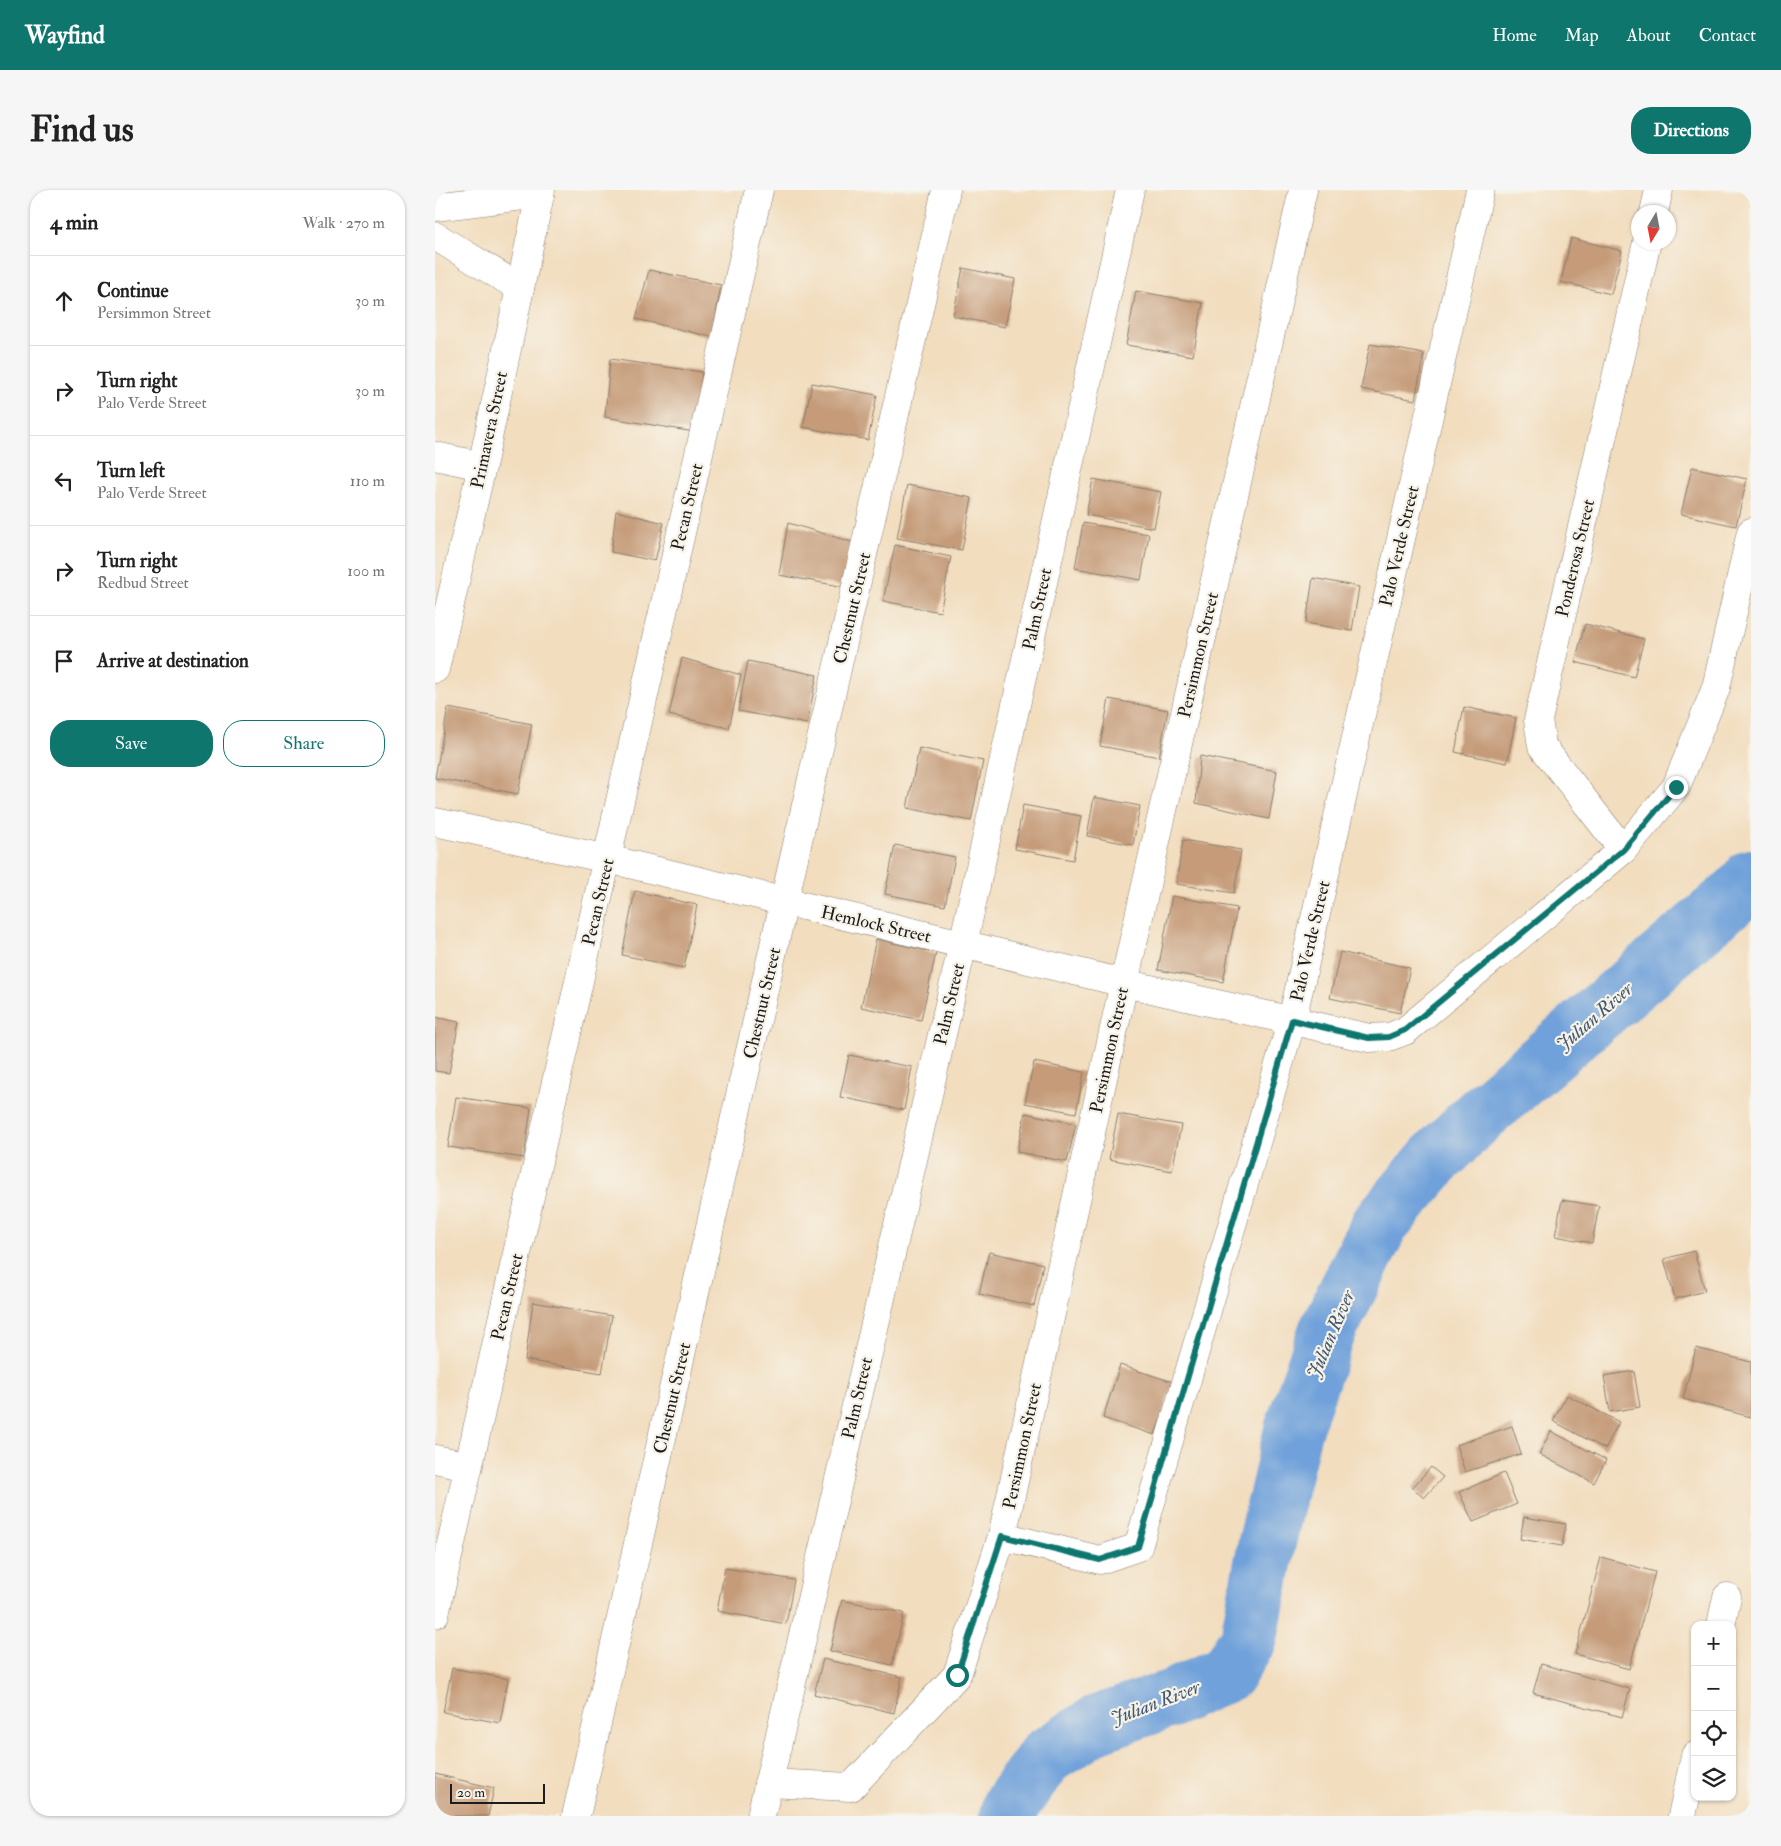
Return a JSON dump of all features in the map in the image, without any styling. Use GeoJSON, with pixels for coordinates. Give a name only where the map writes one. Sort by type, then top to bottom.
{"type":"FeatureCollection","features":[{"type":"Feature","properties":{"kind":"street","name":"Pecan Street"},"geometry":{"type":"LineString","coordinates":[[435,1614],[759,190]]}},
{"type":"Feature","properties":{"kind":"street","name":"Chestnut Street"},"geometry":{"type":"LineString","coordinates":[[576,1816],[946,190]]}},
{"type":"Feature","properties":{"kind":"street","name":"Palm Street"},"geometry":{"type":"LineString","coordinates":[[761,1816],[963,944],[1130,190]]}},
{"type":"Feature","properties":{"kind":"street","name":"Persimmon Street"},"geometry":{"type":"LineString","coordinates":[[768,1783],[851,1787],[957,1675],[1002,1536],[1124,983],[1303,190]]}},
{"type":"Feature","properties":{"kind":"street","name":"Palo Verde Street"},"geometry":{"type":"LineString","coordinates":[[1002,1536],[1100,1560],[1138,1547],[1292,1020],[1480,190]]}},
{"type":"Feature","properties":{"kind":"street"},"geometry":{"type":"LineString","coordinates":[[1656,205],[1659,190]]}},
{"type":"Feature","properties":{"kind":"street"},"geometry":{"type":"LineString","coordinates":[[435,208],[541,192]]}},
{"type":"Feature","properties":{"kind":"street","name":"Primavera Street"},"geometry":{"type":"LineString","coordinates":[[435,669],[482,466],[541,192]]}},
{"type":"Feature","properties":{"kind":"street"},"geometry":{"type":"LineString","coordinates":[[435,236],[520,288]]}},
{"type":"Feature","properties":{"kind":"street","name":"Ponderosa Street"},"geometry":{"type":"LineString","coordinates":[[1623,850],[1542,746],[1538,720],[1645,250]]}},
{"type":"Feature","properties":{"kind":"street"},"geometry":{"type":"LineString","coordinates":[[435,456],[482,466]]}},
{"type":"Feature","properties":{"kind":"street","name":"Hemlock Street"},"geometry":{"type":"LineString","coordinates":[[435,822],[608,859],[1124,983],[1369,1038],[1389,1037],[1405,1030],[1623,850],[1676,787],[1716,688],[1751,532]]}},
{"type":"Feature","properties":{"kind":"street"},"geometry":{"type":"LineString","coordinates":[[435,1459],[468,1466]]}},
{"type":"Feature","properties":{"kind":"street"},"geometry":{"type":"LineString","coordinates":[[1722,1621],[1727,1597]]}},
{"type":"Feature","properties":{"kind":"street"},"geometry":{"type":"LineString","coordinates":[[1683,1816],[1691,1776]]}},
{"type":"Feature","properties":{"kind":"building"},"geometry":{"type":"Polygon","coordinates":[[[1571,238],[1622,251],[1611,294],[1561,282],[1571,238]]]}},
{"type":"Feature","properties":{"kind":"building"},"geometry":{"type":"Polygon","coordinates":[[[963,268],[1015,279],[1005,327],[953,316],[963,268]]]}},
{"type":"Feature","properties":{"kind":"building"},"geometry":{"type":"Polygon","coordinates":[[[649,270],[721,285],[712,337],[636,319],[649,270]]]}},
{"type":"Feature","properties":{"kind":"building"},"geometry":{"type":"Polygon","coordinates":[[[1136,291],[1203,303],[1193,356],[1126,345],[1136,291]]]}},
{"type":"Feature","properties":{"kind":"building"},"geometry":{"type":"Polygon","coordinates":[[[1370,344],[1424,354],[1415,400],[1361,389],[1370,344]]]}},
{"type":"Feature","properties":{"kind":"building"},"geometry":{"type":"Polygon","coordinates":[[[610,359],[702,372],[694,432],[605,417],[610,359]]]}},
{"type":"Feature","properties":{"kind":"building"},"geometry":{"type":"Polygon","coordinates":[[[812,383],[877,395],[868,440],[803,427],[812,383]]]}},
{"type":"Feature","properties":{"kind":"building"},"geometry":{"type":"Polygon","coordinates":[[[1692,467],[1747,479],[1736,526],[1681,514],[1692,467]]]}},
{"type":"Feature","properties":{"kind":"building"},"geometry":{"type":"Polygon","coordinates":[[[1093,479],[1161,492],[1154,528],[1086,515],[1093,479]]]}},
{"type":"Feature","properties":{"kind":"building"},"geometry":{"type":"Polygon","coordinates":[[[907,485],[972,498],[962,550],[897,538],[907,485]]]}},
{"type":"Feature","properties":{"kind":"building"},"geometry":{"type":"Polygon","coordinates":[[[616,511],[664,523],[655,561],[611,552],[616,511]]]}},
{"type":"Feature","properties":{"kind":"building"},"geometry":{"type":"Polygon","coordinates":[[[788,523],[852,542],[845,587],[779,575],[788,523]]]}},
{"type":"Feature","properties":{"kind":"building"},"geometry":{"type":"Polygon","coordinates":[[[1083,523],[1149,534],[1141,580],[1075,568],[1083,523]]]}},
{"type":"Feature","properties":{"kind":"building"},"geometry":{"type":"Polygon","coordinates":[[[895,545],[951,557],[940,612],[883,601],[895,545]]]}},
{"type":"Feature","properties":{"kind":"building"},"geometry":{"type":"Polygon","coordinates":[[[1313,578],[1359,587],[1352,631],[1306,623],[1313,578]]]}},
{"type":"Feature","properties":{"kind":"building"},"geometry":{"type":"Polygon","coordinates":[[[1585,624],[1644,639],[1634,677],[1575,662],[1585,624]]]}},
{"type":"Feature","properties":{"kind":"building"},"geometry":{"type":"Polygon","coordinates":[[[682,658],[741,675],[729,728],[669,715],[682,658]]]}},
{"type":"Feature","properties":{"kind":"building"},"geometry":{"type":"Polygon","coordinates":[[[748,661],[817,675],[807,724],[738,711],[748,661]]]}},
{"type":"Feature","properties":{"kind":"building"},"geometry":{"type":"Polygon","coordinates":[[[1109,699],[1168,710],[1159,757],[1100,746],[1109,699]]]}},
{"type":"Feature","properties":{"kind":"building"},"geometry":{"type":"Polygon","coordinates":[[[1464,707],[1516,718],[1507,763],[1455,752],[1464,707]]]}},
{"type":"Feature","properties":{"kind":"building"},"geometry":{"type":"Polygon","coordinates":[[[448,708],[532,724],[518,794],[435,778],[448,708]]]}},
{"type":"Feature","properties":{"kind":"building"},"geometry":{"type":"Polygon","coordinates":[[[919,748],[983,761],[971,821],[907,808],[919,748]]]}},
{"type":"Feature","properties":{"kind":"building"},"geometry":{"type":"Polygon","coordinates":[[[1200,756],[1277,771],[1269,819],[1196,803],[1200,756]]]}},
{"type":"Feature","properties":{"kind":"building"},"geometry":{"type":"Polygon","coordinates":[[[1094,797],[1140,806],[1133,845],[1087,836],[1094,797]]]}},
{"type":"Feature","properties":{"kind":"building"},"geometry":{"type":"Polygon","coordinates":[[[1023,805],[1081,816],[1073,860],[1015,849],[1023,805]]]}},
{"type":"Feature","properties":{"kind":"building"},"geometry":{"type":"Polygon","coordinates":[[[1183,840],[1241,850],[1234,893],[1176,884],[1183,840]]]}},
{"type":"Feature","properties":{"kind":"building"},"geometry":{"type":"Polygon","coordinates":[[[895,845],[955,857],[945,906],[885,894],[895,845]]]}},
{"type":"Feature","properties":{"kind":"building"},"geometry":{"type":"Polygon","coordinates":[[[635,891],[697,905],[684,968],[622,955],[635,891]]]}},
{"type":"Feature","properties":{"kind":"building"},"geometry":{"type":"Polygon","coordinates":[[[1172,896],[1237,908],[1223,982],[1158,970],[1172,896]]]}},
{"type":"Feature","properties":{"kind":"building"},"geometry":{"type":"Polygon","coordinates":[[[876,939],[936,953],[921,1020],[861,1007],[876,939]]]}},
{"type":"Feature","properties":{"kind":"building"},"geometry":{"type":"Polygon","coordinates":[[[1340,952],[1410,968],[1400,1013],[1330,998],[1340,952]]]}},
{"type":"Feature","properties":{"kind":"building"},"geometry":{"type":"Polygon","coordinates":[[[435,1017],[459,1022],[449,1073],[435,1071],[435,1017]]]}},
{"type":"Feature","properties":{"kind":"building"},"geometry":{"type":"Polygon","coordinates":[[[849,1055],[912,1067],[904,1110],[840,1097],[849,1055]]]}},
{"type":"Feature","properties":{"kind":"building"},"geometry":{"type":"Polygon","coordinates":[[[1034,1062],[1084,1072],[1076,1113],[1025,1103],[1034,1062]]]}},
{"type":"Feature","properties":{"kind":"building"},"geometry":{"type":"Polygon","coordinates":[[[456,1097],[531,1108],[524,1158],[448,1147],[456,1097]]]}},
{"type":"Feature","properties":{"kind":"building"},"geometry":{"type":"Polygon","coordinates":[[[1025,1113],[1076,1124],[1067,1162],[1017,1152],[1025,1113]]]}},
{"type":"Feature","properties":{"kind":"building"},"geometry":{"type":"Polygon","coordinates":[[[1118,1114],[1181,1125],[1172,1171],[1109,1159],[1118,1114]]]}},
{"type":"Feature","properties":{"kind":"building"},"geometry":{"type":"Polygon","coordinates":[[[1562,1200],[1599,1206],[1592,1243],[1555,1236],[1562,1200]]]}},
{"type":"Feature","properties":{"kind":"building"},"geometry":{"type":"Polygon","coordinates":[[[1694,1251],[1705,1291],[1675,1299],[1664,1259],[1694,1251]]]}},
{"type":"Feature","properties":{"kind":"building"},"geometry":{"type":"Polygon","coordinates":[[[989,1252],[1043,1264],[1034,1306],[979,1294],[989,1252]]]}},
{"type":"Feature","properties":{"kind":"building"},"geometry":{"type":"Polygon","coordinates":[[[533,1302],[612,1316],[602,1373],[525,1360],[533,1302]]]}},
{"type":"Feature","properties":{"kind":"building"},"geometry":{"type":"Polygon","coordinates":[[[1696,1348],[1751,1362],[1751,1417],[1683,1399],[1696,1348]]]}},
{"type":"Feature","properties":{"kind":"building"},"geometry":{"type":"Polygon","coordinates":[[[1120,1365],[1173,1382],[1155,1435],[1103,1418],[1120,1365]]]}},
{"type":"Feature","properties":{"kind":"building"},"geometry":{"type":"Polygon","coordinates":[[[1634,1371],[1640,1407],[1610,1412],[1604,1376],[1634,1371]]]}},
{"type":"Feature","properties":{"kind":"building"},"geometry":{"type":"Polygon","coordinates":[[[1567,1395],[1619,1422],[1605,1449],[1553,1421],[1567,1395]]]}},
{"type":"Feature","properties":{"kind":"building"},"geometry":{"type":"Polygon","coordinates":[[[1512,1426],[1521,1454],[1465,1472],[1456,1445],[1512,1426]]]}},
{"type":"Feature","properties":{"kind":"building"},"geometry":{"type":"Polygon","coordinates":[[[1551,1431],[1606,1460],[1594,1483],[1539,1454],[1551,1431]]]}},
{"type":"Feature","properties":{"kind":"building"},"geometry":{"type":"Polygon","coordinates":[[[1431,1467],[1443,1477],[1424,1498],[1412,1488],[1431,1467]]]}},
{"type":"Feature","properties":{"kind":"building"},"geometry":{"type":"Polygon","coordinates":[[[1504,1473],[1517,1504],[1473,1522],[1459,1492],[1504,1473]]]}},
{"type":"Feature","properties":{"kind":"building"},"geometry":{"type":"Polygon","coordinates":[[[1524,1517],[1566,1524],[1562,1546],[1520,1539],[1524,1517]]]}},
{"type":"Feature","properties":{"kind":"building"},"geometry":{"type":"Polygon","coordinates":[[[1601,1557],[1655,1572],[1629,1669],[1575,1654],[1601,1557]]]}},
{"type":"Feature","properties":{"kind":"building"},"geometry":{"type":"Polygon","coordinates":[[[725,1568],[794,1580],[786,1624],[717,1611],[725,1568]]]}},
{"type":"Feature","properties":{"kind":"building"},"geometry":{"type":"Polygon","coordinates":[[[842,1600],[904,1613],[892,1665],[830,1651],[842,1600]]]}},
{"type":"Feature","properties":{"kind":"building"},"geometry":{"type":"Polygon","coordinates":[[[823,1659],[902,1677],[894,1713],[814,1694],[823,1659]]]}},
{"type":"Feature","properties":{"kind":"building"},"geometry":{"type":"Polygon","coordinates":[[[1541,1664],[1630,1689],[1622,1717],[1533,1693],[1541,1664]]]}},
{"type":"Feature","properties":{"kind":"building"},"geometry":{"type":"Polygon","coordinates":[[[452,1668],[508,1679],[500,1723],[443,1712],[452,1668]]]}},
{"type":"Feature","properties":{"kind":"building"},"geometry":{"type":"Polygon","coordinates":[[[435,1774],[494,1788],[488,1816],[435,1816],[435,1774]]]}},
{"type":"Feature","properties":{"kind":"waterway","name":"Julian River"},"geometry":{"type":"LineString","coordinates":[[1008,1816],[1011,1804],[1045,1757],[1097,1724],[1173,1698],[1227,1673],[1249,1638],[1267,1542],[1293,1430],[1327,1332],[1380,1224],[1435,1159],[1479,1116],[1743,889],[1751,878]]}},
{"type":"Feature","properties":{"kind":"route"},"geometry":{"type":"LineString","coordinates":[[957,1675],[1002,1536],[1100,1560],[1138,1547],[1292,1020],[1369,1038],[1389,1037],[1405,1030],[1623,850],[1676,787]]}}]}
